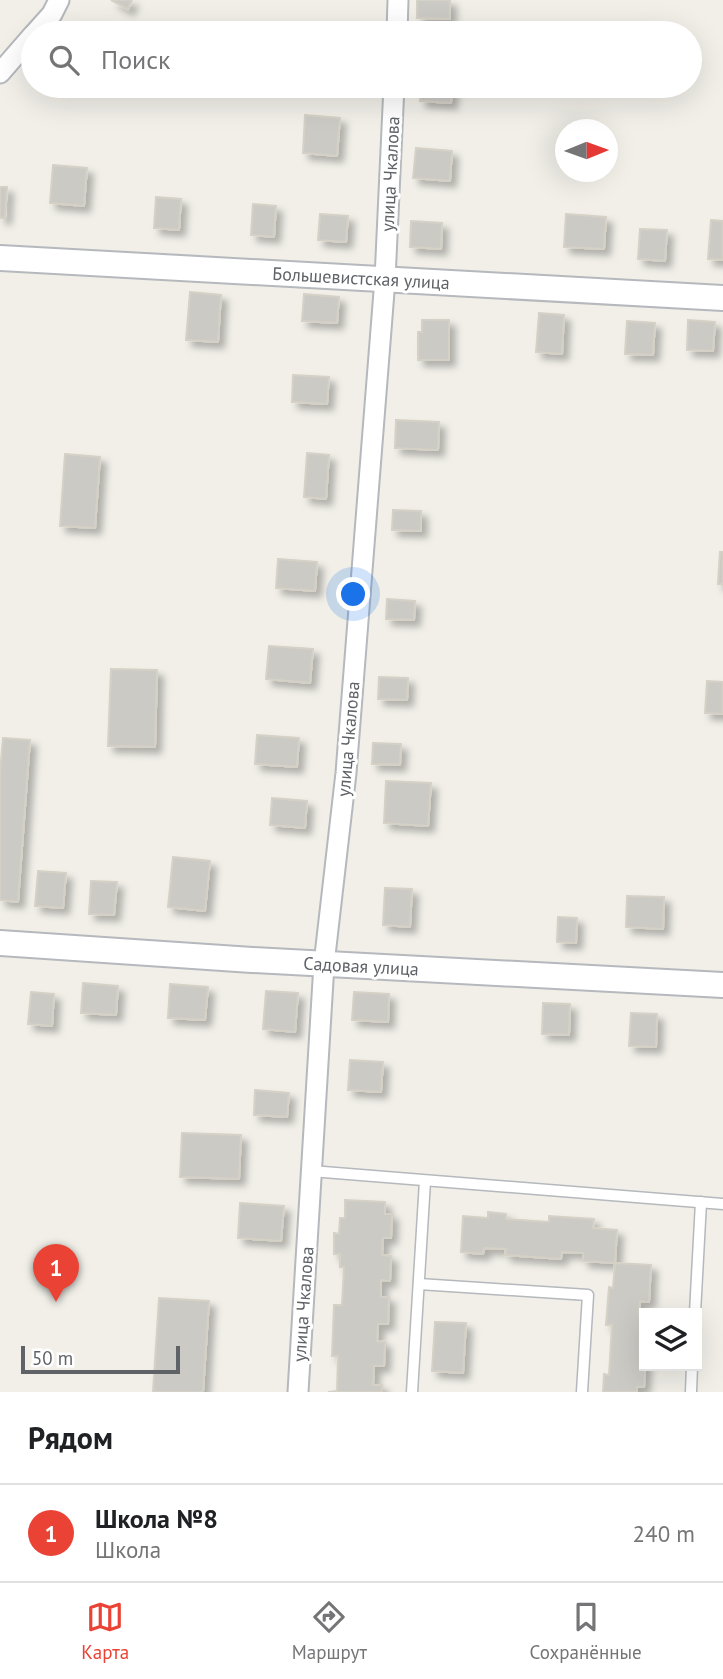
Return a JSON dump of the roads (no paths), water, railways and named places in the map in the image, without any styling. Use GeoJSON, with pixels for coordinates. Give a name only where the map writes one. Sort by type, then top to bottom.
{"type":"FeatureCollection","features":[{"type":"Feature","properties":{"kind":"street"},"geometry":{"type":"LineString","coordinates":[[46,21],[59,0]]}},
{"type":"Feature","properties":{"kind":"street"},"geometry":{"type":"LineString","coordinates":[[397,21],[398,0]]}},
{"type":"Feature","properties":{"kind":"street"},"geometry":{"type":"LineString","coordinates":[[0,73],[21,49]]}},
{"type":"Feature","properties":{"kind":"street","name":"улица Чкалова"},"geometry":{"type":"LineString","coordinates":[[298,1392],[324,964],[346,773],[385,279],[393,98]]}},
{"type":"Feature","properties":{"kind":"street","name":"Большевистская улица"},"geometry":{"type":"LineString","coordinates":[[0,258],[723,298]]}},
{"type":"Feature","properties":{"kind":"street","name":"Садовая улица"},"geometry":{"type":"LineString","coordinates":[[0,943],[324,964],[723,985]]}},
{"type":"Feature","properties":{"kind":"lane"},"geometry":{"type":"LineString","coordinates":[[312,1171],[723,1204]]}},
{"type":"Feature","properties":{"kind":"lane"},"geometry":{"type":"LineString","coordinates":[[412,1392],[425,1181]]}},
{"type":"Feature","properties":{"kind":"lane"},"geometry":{"type":"LineString","coordinates":[[695,1308],[701,1202]]}},
{"type":"Feature","properties":{"kind":"lane"},"geometry":{"type":"LineString","coordinates":[[419,1284],[588,1295],[582,1392]]}},
{"type":"Feature","properties":{"kind":"lane"},"geometry":{"type":"LineString","coordinates":[[691,1392],[692,1371]]}},
{"type":"Feature","properties":{"kind":"place","name":"Школа №8"},"geometry":{"type":"Point","coordinates":[56,1302]}}]}
